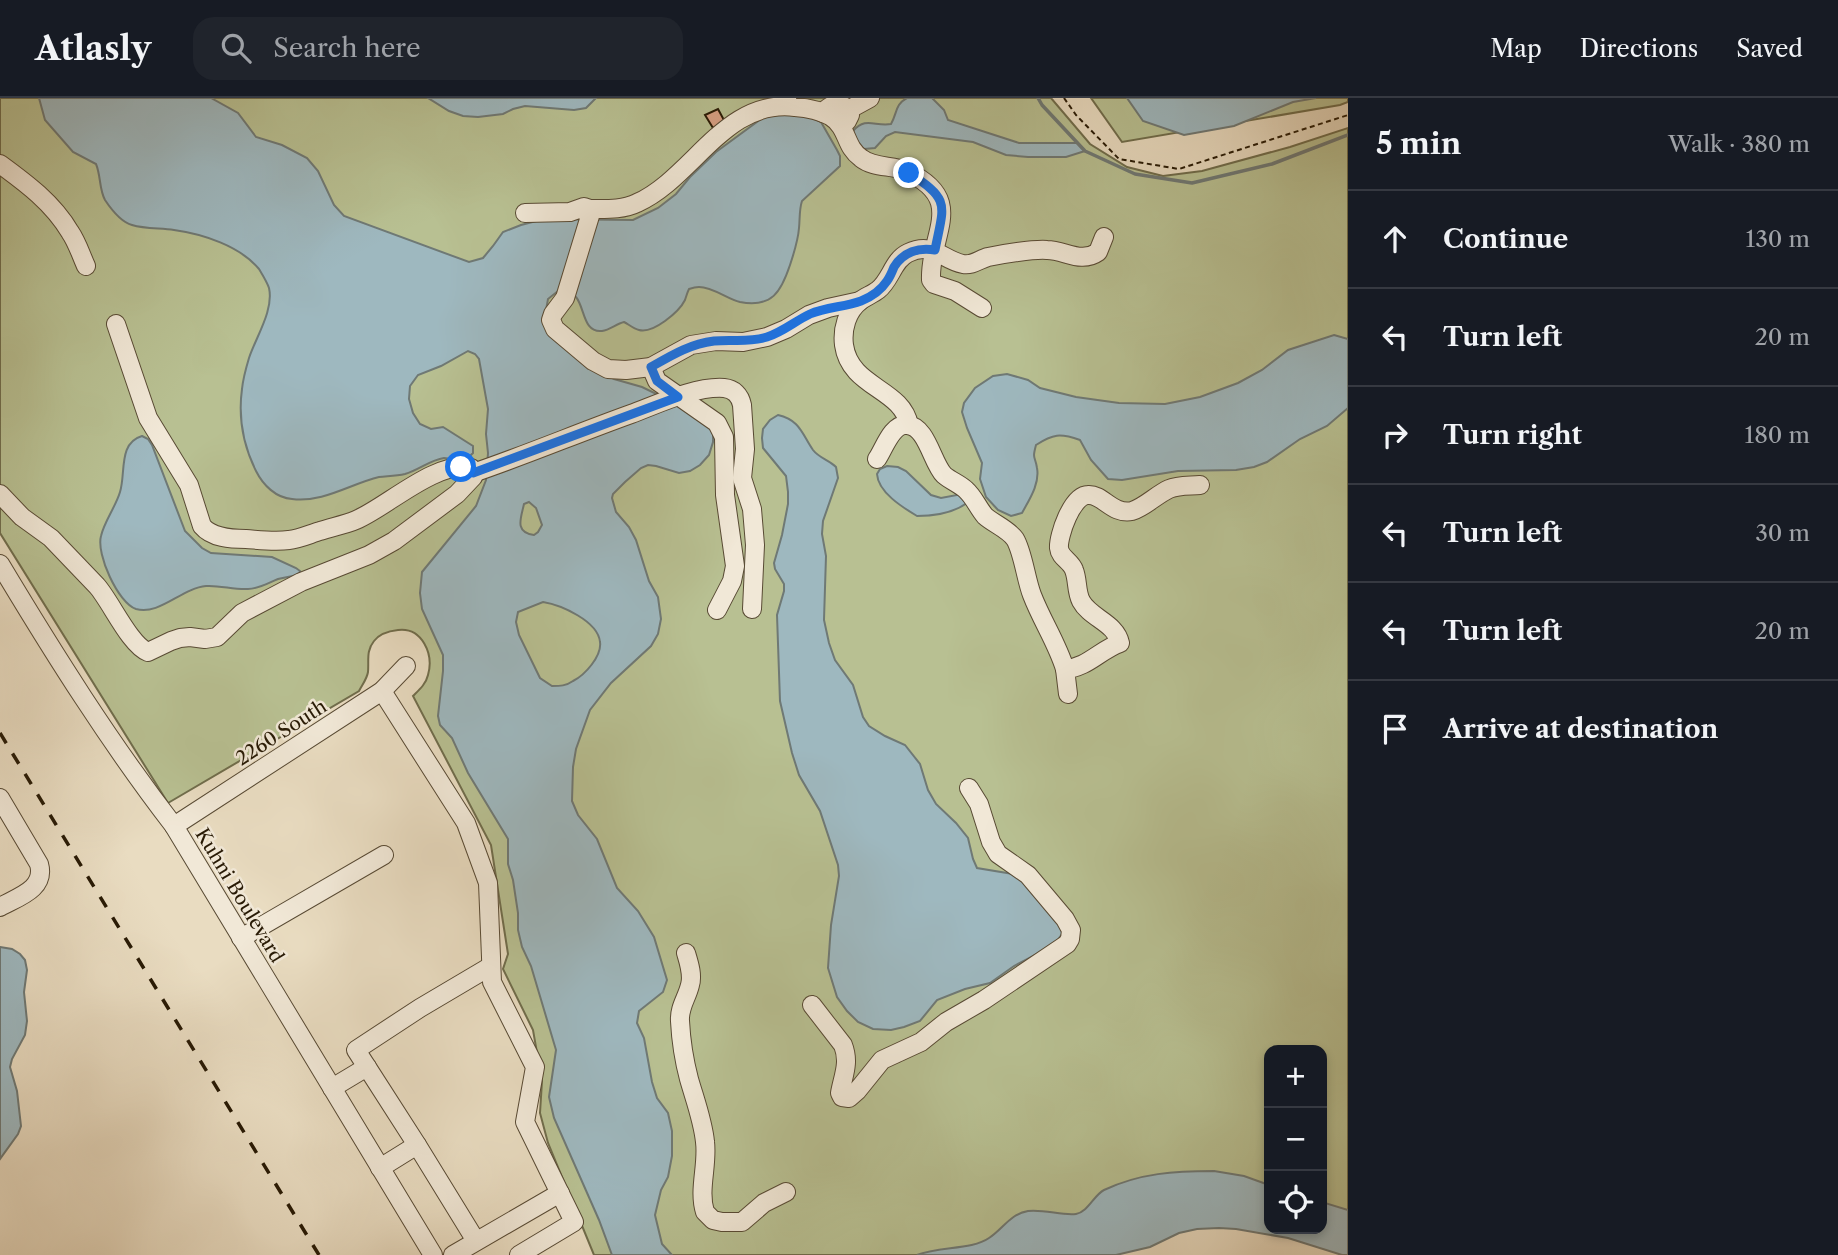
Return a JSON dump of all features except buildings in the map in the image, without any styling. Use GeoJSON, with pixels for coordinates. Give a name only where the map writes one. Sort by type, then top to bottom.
{"type":"FeatureCollection","features":[{"type":"Feature","properties":{"kind":"street"},"geometry":{"type":"LineString","coordinates":[[845,118],[870,98]]}},
{"type":"Feature","properties":{"kind":"street"},"geometry":{"type":"LineString","coordinates":[[525,212],[570,212],[584,207],[590,212],[624,208],[638,203],[660,189],[688,165],[719,133],[757,110],[780,105],[811,109],[845,118]]}},
{"type":"Feature","properties":{"kind":"street"},"geometry":{"type":"LineString","coordinates":[[845,118],[851,147],[859,157],[872,163],[902,169],[939,195],[942,214],[931,281],[955,291],[982,308]]}},
{"type":"Feature","properties":{"kind":"street"},"geometry":{"type":"LineString","coordinates":[[0,164],[27,184],[56,212],[71,233],[86,266]]}},
{"type":"Feature","properties":{"kind":"street"},"geometry":{"type":"LineString","coordinates":[[590,212],[565,298],[553,314],[552,323],[555,329],[593,362],[616,370],[651,367],[691,345],[716,341],[743,342],[767,337],[809,315],[850,307],[880,289],[903,256],[915,251],[935,250],[964,264],[988,257],[1046,249],[1084,258],[1098,252],[1104,237]]}},
{"type":"Feature","properties":{"kind":"street"},"geometry":{"type":"LineString","coordinates":[[850,307],[844,333],[849,363],[864,380],[898,404],[909,425]]}},
{"type":"Feature","properties":{"kind":"street"},"geometry":{"type":"LineString","coordinates":[[116,324],[148,418],[190,485],[202,526],[216,536],[279,541],[294,539],[364,516],[405,490],[451,469],[467,467],[477,471]]}},
{"type":"Feature","properties":{"kind":"street"},"geometry":{"type":"LineString","coordinates":[[651,367],[657,381],[675,398],[717,423],[724,437],[725,495],[735,566],[732,581],[717,610]]}},
{"type":"Feature","properties":{"kind":"street"},"geometry":{"type":"LineString","coordinates":[[0,494],[22,517],[51,538],[97,586],[135,642],[148,652],[180,638],[205,639],[217,636],[235,619],[254,607],[301,582],[369,555],[394,541],[457,494],[477,471],[675,398],[713,388],[726,388],[733,390],[740,398],[745,449],[743,478],[752,509],[755,545],[752,609]]}},
{"type":"Feature","properties":{"kind":"street"},"geometry":{"type":"LineString","coordinates":[[877,459],[894,431],[902,425],[909,425],[919,432],[943,475],[969,492],[986,516],[1013,536],[1031,593],[1057,646],[1065,669],[1068,694]]}},
{"type":"Feature","properties":{"kind":"street"},"geometry":{"type":"LineString","coordinates":[[1065,669],[1088,663],[1107,648],[1120,643],[1115,631],[1083,604],[1073,566],[1060,553],[1059,545],[1065,525],[1076,502],[1084,495],[1091,495],[1117,510],[1130,511],[1171,488],[1200,485]]}},
{"type":"Feature","properties":{"kind":"street","name":"Kuhni Boulevard"},"geometry":{"type":"LineString","coordinates":[[0,564],[146,790],[174,826],[433,1255]]}},
{"type":"Feature","properties":{"kind":"street","name":"2260 South"},"geometry":{"type":"LineString","coordinates":[[174,826],[382,691],[406,666]]}},
{"type":"Feature","properties":{"kind":"street"},"geometry":{"type":"LineString","coordinates":[[382,691],[466,823],[488,883],[492,982],[535,1067],[525,1122],[574,1222],[519,1255]]}},
{"type":"Feature","properties":{"kind":"street"},"geometry":{"type":"LineString","coordinates":[[812,1005],[844,1045],[846,1066],[840,1093],[842,1097],[849,1098],[883,1060],[921,1042],[946,1022],[1067,944],[1071,930],[1066,919],[1028,875],[998,854],[991,842],[979,804],[969,788]]}},
{"type":"Feature","properties":{"kind":"street"},"geometry":{"type":"LineString","coordinates":[[0,798],[39,864],[41,875],[37,885],[0,907]]}},
{"type":"Feature","properties":{"kind":"street"},"geometry":{"type":"LineString","coordinates":[[241,937],[384,855]]}},
{"type":"Feature","properties":{"kind":"street"},"geometry":{"type":"LineString","coordinates":[[686,953],[692,978],[679,1016],[682,1052],[701,1117],[705,1142],[705,1212],[713,1220],[742,1222],[764,1202],[786,1192]]}},
{"type":"Feature","properties":{"kind":"street"},"geometry":{"type":"LineString","coordinates":[[476,1241],[356,1050],[491,966]]}},
{"type":"Feature","properties":{"kind":"street"},"geometry":{"type":"LineString","coordinates":[[332,1088],[367,1067]]}},
{"type":"Feature","properties":{"kind":"street"},"geometry":{"type":"LineString","coordinates":[[380,1168],[417,1144]]}},
{"type":"Feature","properties":{"kind":"street"},"geometry":{"type":"LineString","coordinates":[[453,1255],[560,1193]]}},
{"type":"Feature","properties":{"kind":"path"},"geometry":{"type":"LineString","coordinates":[[1064,98],[1076,115],[1119,159],[1179,169],[1348,115]]}},
{"type":"Feature","properties":{"kind":"green space"},"geometry":{"type":"Polygon","coordinates":[[[0,98],[1051,98],[1090,144],[1127,167],[1163,176],[1202,171],[1348,128],[1348,1241],[1327,1231],[1327,1045],[1264,1045],[1264,1209],[997,1255],[594,1255],[548,1143],[540,1113],[542,1081],[533,1030],[503,969],[508,954],[491,845],[413,696],[426,681],[429,667],[427,651],[420,637],[406,630],[391,631],[379,636],[370,648],[367,675],[359,691],[168,803],[0,533],[0,98]]]}},
{"type":"Feature","properties":{"kind":"green space"},"geometry":{"type":"Polygon","coordinates":[[[1091,98],[1348,98],[1348,102],[1122,142],[1091,98]]]}},
{"type":"Feature","properties":{"kind":"water"},"geometry":{"type":"Polygon","coordinates":[[[39,98],[211,98],[238,113],[256,137],[282,145],[307,158],[318,171],[334,205],[344,216],[469,262],[483,258],[503,232],[521,225],[544,219],[633,220],[658,208],[676,194],[716,152],[769,113],[804,114],[821,122],[837,150],[840,166],[802,201],[798,238],[790,265],[779,290],[768,300],[760,303],[740,302],[709,289],[693,288],[689,289],[682,305],[671,316],[645,330],[624,322],[596,331],[588,324],[576,297],[558,291],[548,299],[546,310],[585,363],[614,379],[642,387],[698,415],[713,431],[709,455],[700,465],[679,473],[648,465],[641,468],[613,494],[616,512],[636,540],[649,581],[658,597],[661,619],[658,634],[651,646],[611,683],[590,710],[576,749],[573,767],[572,801],[578,815],[597,839],[617,888],[638,911],[654,937],[667,980],[663,992],[639,1011],[637,1023],[644,1038],[657,1098],[668,1113],[672,1131],[672,1156],[668,1177],[661,1190],[655,1215],[662,1244],[672,1255],[612,1255],[554,1118],[549,1097],[556,1050],[518,930],[513,880],[508,864],[508,839],[468,773],[452,738],[440,725],[438,716],[443,655],[422,609],[422,572],[476,506],[486,480],[488,409],[479,359],[468,351],[418,375],[410,386],[409,399],[420,424],[431,429],[443,427],[473,446],[473,453],[466,459],[439,459],[405,474],[379,477],[315,498],[292,499],[275,493],[266,486],[256,471],[241,421],[242,385],[269,305],[269,288],[259,269],[242,254],[209,238],[174,230],[137,226],[124,221],[105,200],[96,164],[73,152],[45,120],[39,98]],[[529,502],[524,504],[520,524],[524,531],[534,535],[542,525],[536,508],[529,502]],[[543,602],[518,612],[516,622],[519,635],[540,678],[552,686],[565,685],[578,678],[592,664],[600,647],[598,634],[577,615],[543,602]]]}},
{"type":"Feature","properties":{"kind":"water"},"geometry":{"type":"Polygon","coordinates":[[[428,98],[596,98],[586,108],[574,110],[525,106],[503,114],[478,117],[449,111],[428,98]]]}},
{"type":"Feature","properties":{"kind":"water"},"geometry":{"type":"Polygon","coordinates":[[[907,98],[932,98],[944,110],[948,120],[1019,143],[1077,143],[1085,151],[1066,157],[1006,155],[973,142],[895,132],[886,136],[875,148],[864,149],[858,145],[853,131],[867,123],[891,124],[898,106],[907,98]]]}},
{"type":"Feature","properties":{"kind":"water"},"geometry":{"type":"Polygon","coordinates":[[[1127,98],[1316,98],[1293,102],[1234,126],[1184,135],[1143,121],[1127,98]]]}},
{"type":"Feature","properties":{"kind":"water"},"geometry":{"type":"Polygon","coordinates":[[[1334,335],[1348,339],[1348,408],[1327,426],[1300,439],[1267,462],[1236,470],[1178,471],[1122,480],[1108,479],[1091,460],[1080,440],[1057,436],[1036,445],[1034,455],[1037,480],[1022,513],[1011,516],[998,510],[986,497],[980,479],[982,463],[962,412],[964,403],[975,388],[993,376],[1007,374],[1028,380],[1040,388],[1076,397],[1119,403],[1165,404],[1200,397],[1238,383],[1262,370],[1288,350],[1334,335]]]}},
{"type":"Feature","properties":{"kind":"water"},"geometry":{"type":"Polygon","coordinates":[[[778,415],[796,424],[815,453],[836,467],[838,478],[823,521],[822,534],[826,556],[824,620],[835,660],[853,685],[863,717],[869,726],[905,745],[920,764],[928,790],[936,804],[968,838],[977,868],[1024,878],[1061,921],[1062,934],[1043,951],[1014,966],[990,983],[937,1000],[920,1021],[891,1030],[873,1029],[858,1022],[837,997],[828,968],[838,865],[820,811],[799,775],[780,701],[777,615],[784,584],[774,563],[782,535],[788,492],[786,476],[763,448],[762,438],[763,429],[778,415]]]}},
{"type":"Feature","properties":{"kind":"water"},"geometry":{"type":"Polygon","coordinates":[[[142,436],[152,445],[185,531],[202,548],[211,553],[272,557],[296,568],[300,571],[299,574],[252,589],[211,586],[197,588],[153,609],[136,609],[129,605],[110,577],[100,544],[120,492],[126,452],[134,440],[142,436]]]}},
{"type":"Feature","properties":{"kind":"water"},"geometry":{"type":"Polygon","coordinates":[[[887,466],[906,471],[931,495],[941,498],[962,494],[967,503],[944,513],[917,516],[892,498],[878,481],[877,474],[880,469],[887,466]]]}},
{"type":"Feature","properties":{"kind":"water"},"geometry":{"type":"Polygon","coordinates":[[[0,947],[12,949],[25,960],[27,1021],[25,1035],[10,1067],[17,1091],[21,1126],[0,1159],[0,947]]]}},
{"type":"Feature","properties":{"kind":"water"},"geometry":{"type":"Polygon","coordinates":[[[1214,1171],[1244,1176],[1264,1183],[1264,1234],[1236,1229],[1197,1229],[1179,1233],[1150,1247],[1116,1255],[917,1255],[982,1242],[1016,1215],[1028,1211],[1080,1213],[1104,1190],[1117,1184],[1172,1173],[1214,1171]]]}},
{"type":"Feature","properties":{"kind":"water"},"geometry":{"type":"Polygon","coordinates":[[[1327,1204],[1348,1210],[1348,1255],[1265,1234],[1327,1234],[1327,1204]]]}},
{"type":"Feature","properties":{"kind":"waterway"},"geometry":{"type":"LineString","coordinates":[[1038,98],[1085,151],[1135,174],[1192,183],[1272,164],[1348,135]]}},
{"type":"Feature","properties":{"kind":"railway"},"geometry":{"type":"LineString","coordinates":[[0,733],[319,1255]]}},
{"type":"Feature","properties":{"kind":"route"},"geometry":{"type":"LineString","coordinates":[[461,467],[471,468],[473,473],[678,397],[657,381],[651,367],[691,345],[716,341],[743,342],[767,337],[809,315],[860,301],[874,293],[886,283],[903,256],[924,249],[935,250],[942,214],[939,195],[909,173]]}}]}
